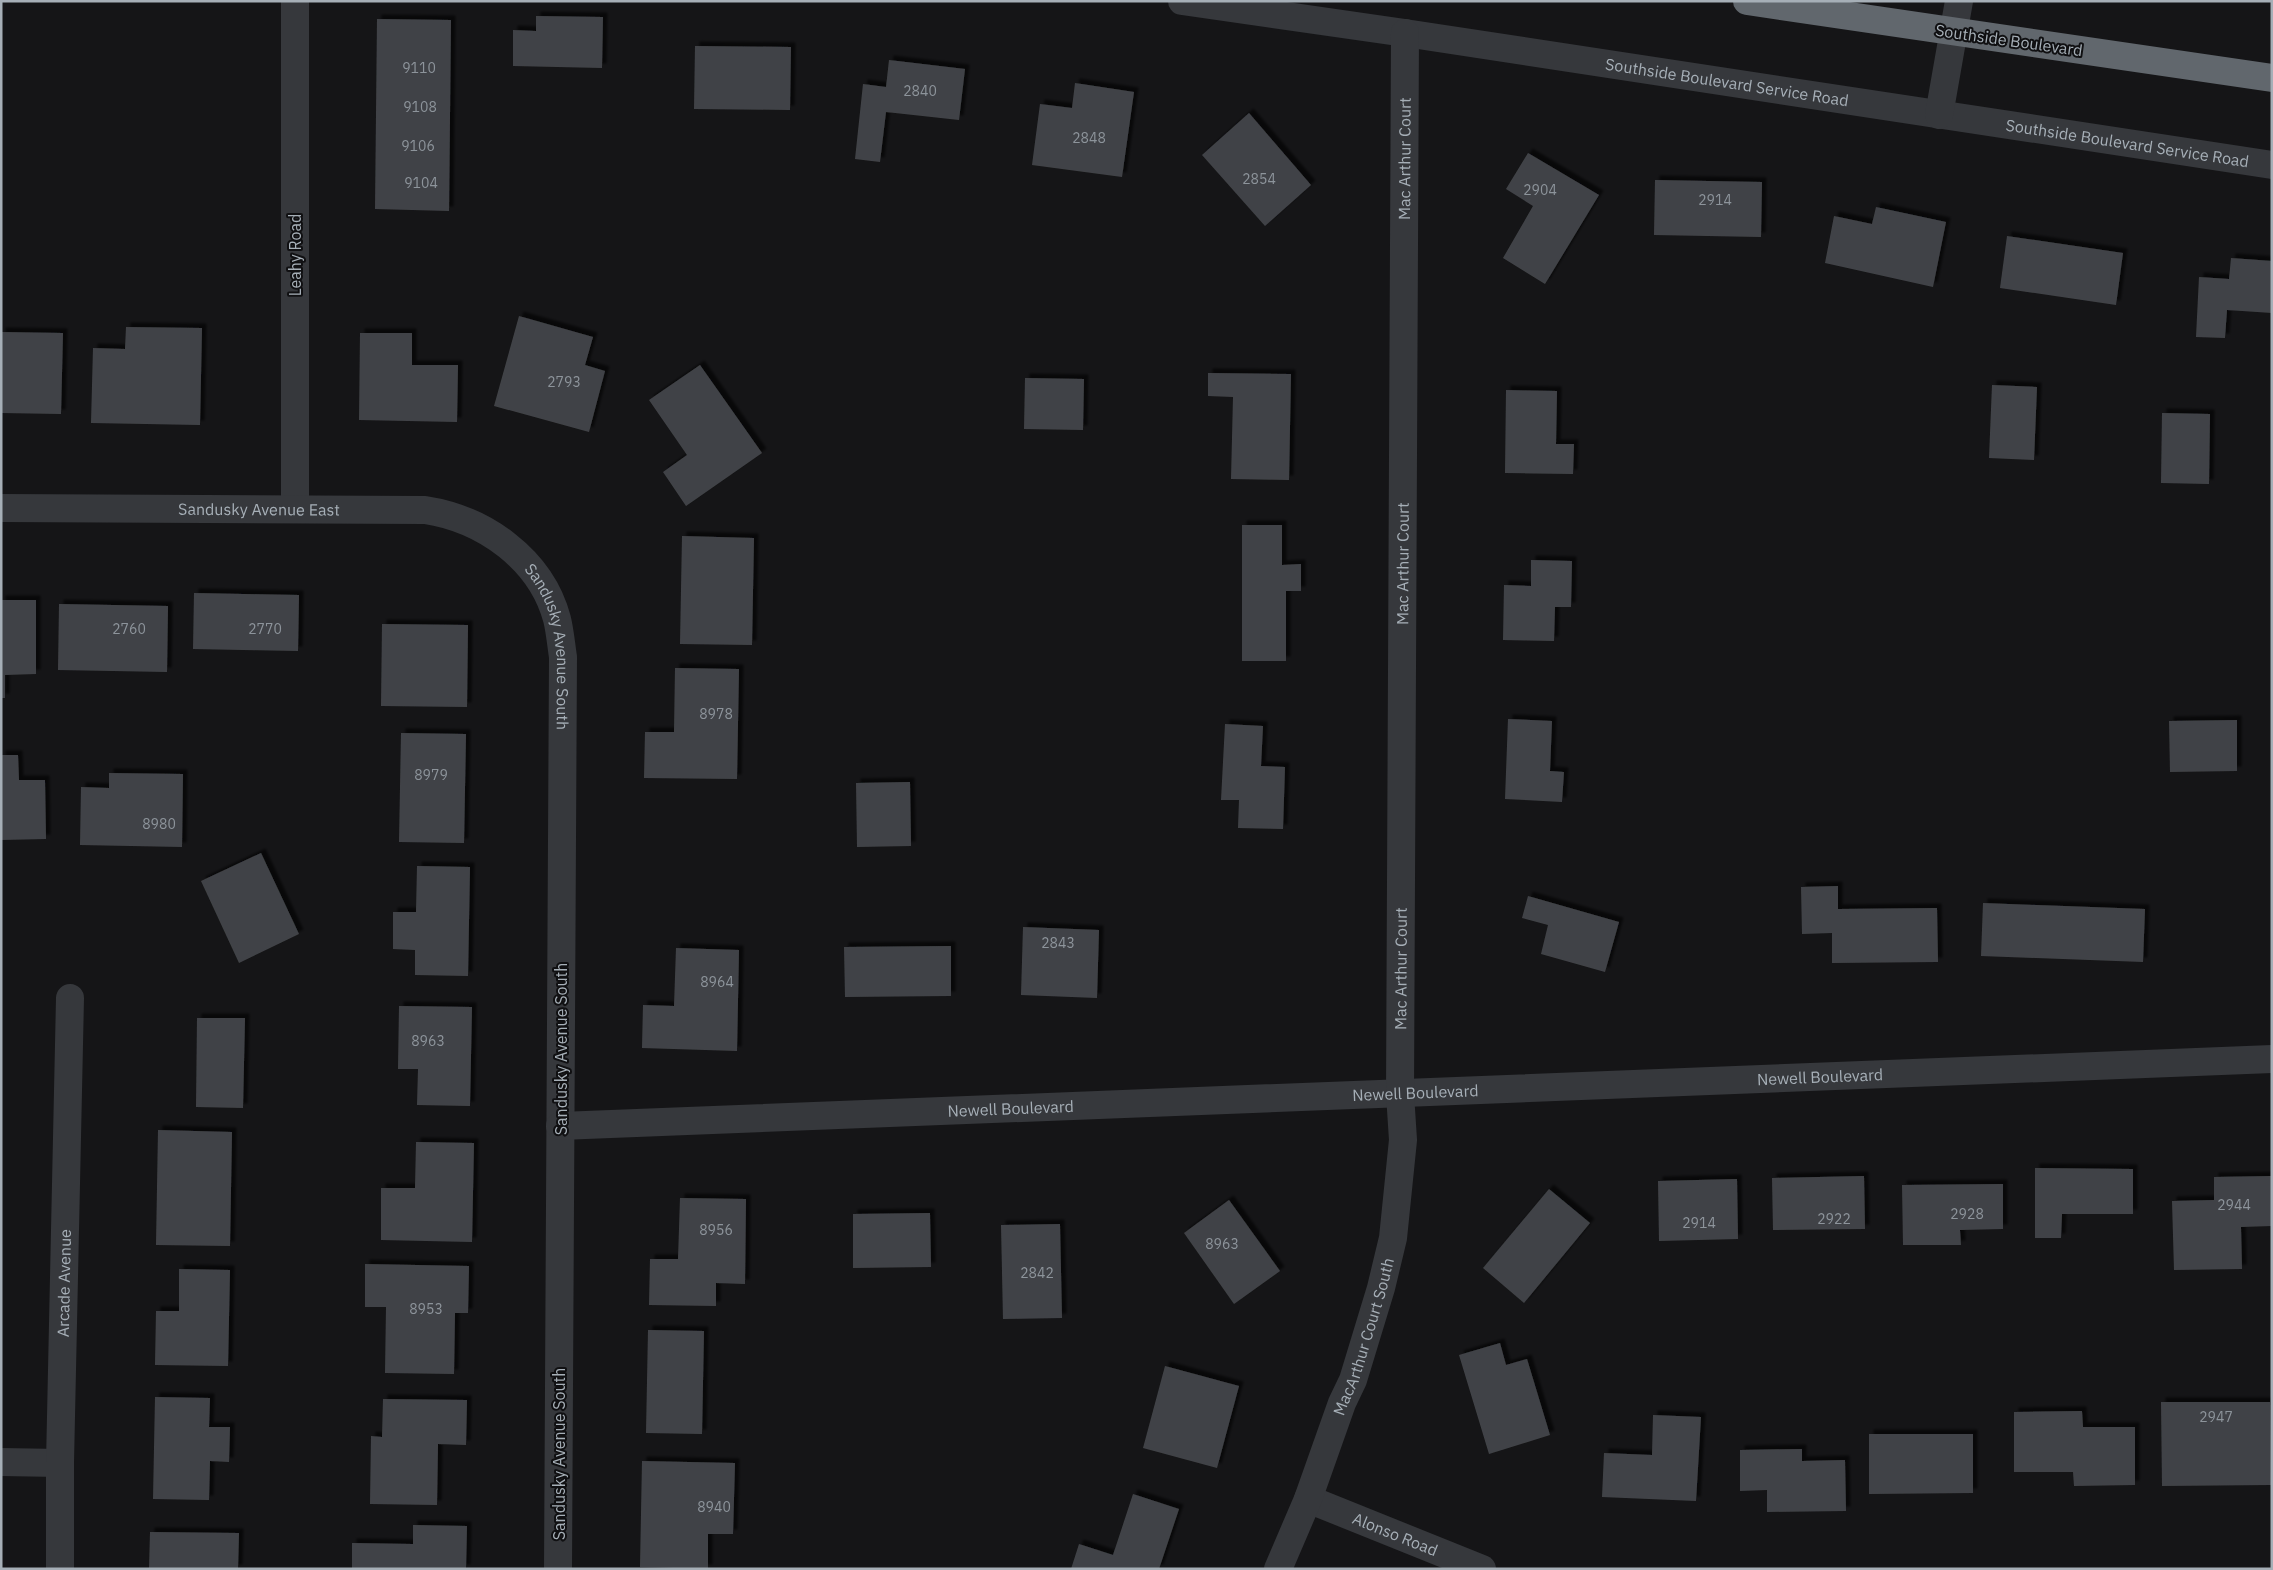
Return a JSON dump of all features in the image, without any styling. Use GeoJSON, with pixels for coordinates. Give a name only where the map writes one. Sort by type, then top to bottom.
{"type":"FeatureCollection","features":[{"type":"Feature","properties":{"kind":"highway","name":"Southside Boulevard"},"geometry":{"type":"LineString","coordinates":[[1747,1],[2272,78]]}},
{"type":"Feature","properties":{"kind":"street","name":"Leahy Road"},"geometry":{"type":"LineString","coordinates":[[294,1],[295,508]]}},
{"type":"Feature","properties":{"kind":"street","name":"Southside Boulevard Service Road"},"geometry":{"type":"LineString","coordinates":[[1182,1],[1405,33],[2272,165]]}},
{"type":"Feature","properties":{"kind":"street"},"geometry":{"type":"LineString","coordinates":[[1939,115],[1952,32],[1959,1]]}},
{"type":"Feature","properties":{"kind":"street","name":"Mac Arthur Court"},"geometry":{"type":"LineString","coordinates":[[1400,1094],[1405,33]]}},
{"type":"Feature","properties":{"kind":"street","name":"Sandusky Avenue East"},"geometry":{"type":"LineString","coordinates":[[1,508],[425,510],[450,513],[473,523],[508,545]]}},
{"type":"Feature","properties":{"kind":"street","name":"Sandusky Avenue South"},"geometry":{"type":"LineString","coordinates":[[508,545],[524,561],[543,588],[557,618],[563,657],[558,1569]]}},
{"type":"Feature","properties":{"kind":"street","name":"Arcade Avenue"},"geometry":{"type":"LineString","coordinates":[[60,1569],[60,1463],[70,998]]}},
{"type":"Feature","properties":{"kind":"street","name":"Newell Boulevard"},"geometry":{"type":"LineString","coordinates":[[560,1126],[2272,1059]]}},
{"type":"Feature","properties":{"kind":"street","name":"MacArthur Court South"},"geometry":{"type":"LineString","coordinates":[[1278,1569],[1308,1499],[1342,1403],[1353,1380],[1382,1288],[1393,1238],[1403,1140],[1400,1094]]}},
{"type":"Feature","properties":{"kind":"street"},"geometry":{"type":"LineString","coordinates":[[1,1462],[60,1463]]}},
{"type":"Feature","properties":{"kind":"street","name":"Alonso Road"},"geometry":{"type":"LineString","coordinates":[[1308,1499],[1482,1569]]}},
{"type":"Feature","properties":{"kind":"building"},"geometry":{"type":"Polygon","coordinates":[[[536,16],[603,17],[602,68],[513,66],[513,30],[536,31],[536,16]]]}},
{"type":"Feature","properties":{"kind":"building"},"geometry":{"type":"Polygon","coordinates":[[[377,19],[451,20],[449,211],[375,209],[377,19]]]}},
{"type":"Feature","properties":{"kind":"building"},"geometry":{"type":"Polygon","coordinates":[[[695,46],[791,47],[790,110],[694,109],[695,46]]]}},
{"type":"Feature","properties":{"kind":"building"},"geometry":{"type":"Polygon","coordinates":[[[889,60],[965,69],[959,120],[886,112],[880,162],[855,159],[863,84],[886,87],[889,60]]]}},
{"type":"Feature","properties":{"kind":"building"},"geometry":{"type":"Polygon","coordinates":[[[1075,83],[1134,92],[1122,177],[1032,165],[1040,104],[1072,108],[1075,83]]]}},
{"type":"Feature","properties":{"kind":"building"},"geometry":{"type":"Polygon","coordinates":[[[1249,113],[1311,185],[1265,226],[1202,155],[1249,113]]]}},
{"type":"Feature","properties":{"kind":"building"},"geometry":{"type":"Polygon","coordinates":[[[1528,153],[1599,195],[1545,284],[1503,258],[1533,206],[1506,189],[1528,153]]]}},
{"type":"Feature","properties":{"kind":"building"},"geometry":{"type":"Polygon","coordinates":[[[1655,180],[1762,182],[1761,237],[1654,235],[1655,180]]]}},
{"type":"Feature","properties":{"kind":"building"},"geometry":{"type":"Polygon","coordinates":[[[1876,207],[1946,222],[1933,287],[1825,263],[1834,216],[1872,224],[1876,207]]]}},
{"type":"Feature","properties":{"kind":"building"},"geometry":{"type":"Polygon","coordinates":[[[2007,236],[2123,253],[2116,305],[2000,288],[2007,236]]]}},
{"type":"Feature","properties":{"kind":"building"},"geometry":{"type":"Polygon","coordinates":[[[2231,258],[2272,261],[2272,313],[2227,310],[2225,338],[2196,337],[2199,277],[2229,279],[2231,258]]]}},
{"type":"Feature","properties":{"kind":"building"},"geometry":{"type":"Polygon","coordinates":[[[519,316],[593,337],[585,365],[605,371],[589,432],[494,406],[519,316]]]}},
{"type":"Feature","properties":{"kind":"building"},"geometry":{"type":"Polygon","coordinates":[[[126,327],[202,328],[200,425],[91,423],[93,348],[125,349],[126,327]]]}},
{"type":"Feature","properties":{"kind":"building"},"geometry":{"type":"Polygon","coordinates":[[[1,332],[63,333],[61,414],[1,413],[1,332]]]}},
{"type":"Feature","properties":{"kind":"building"},"geometry":{"type":"Polygon","coordinates":[[[360,333],[412,333],[412,365],[458,365],[457,422],[359,420],[360,333]]]}},
{"type":"Feature","properties":{"kind":"building"},"geometry":{"type":"Polygon","coordinates":[[[700,365],[762,453],[686,506],[663,472],[687,455],[649,400],[700,365]]]}},
{"type":"Feature","properties":{"kind":"building"},"geometry":{"type":"Polygon","coordinates":[[[1208,373],[1291,374],[1289,480],[1231,479],[1233,397],[1208,396],[1208,373]]]}},
{"type":"Feature","properties":{"kind":"building"},"geometry":{"type":"Polygon","coordinates":[[[1025,378],[1084,379],[1083,430],[1024,429],[1025,378]]]}},
{"type":"Feature","properties":{"kind":"building"},"geometry":{"type":"Polygon","coordinates":[[[1992,385],[2037,387],[2034,460],[1989,458],[1992,385]]]}},
{"type":"Feature","properties":{"kind":"building"},"geometry":{"type":"Polygon","coordinates":[[[1506,390],[1557,391],[1556,444],[1574,444],[1573,474],[1505,473],[1506,390]]]}},
{"type":"Feature","properties":{"kind":"building"},"geometry":{"type":"Polygon","coordinates":[[[2162,413],[2210,414],[2209,484],[2161,483],[2162,413]]]}},
{"type":"Feature","properties":{"kind":"building"},"geometry":{"type":"Polygon","coordinates":[[[1242,525],[1282,525],[1282,565],[1301,564],[1301,591],[1286,591],[1286,661],[1242,661],[1242,525]]]}},
{"type":"Feature","properties":{"kind":"building"},"geometry":{"type":"Polygon","coordinates":[[[682,536],[754,538],[752,645],[680,644],[682,536]]]}},
{"type":"Feature","properties":{"kind":"building"},"geometry":{"type":"Polygon","coordinates":[[[1531,560],[1572,561],[1571,607],[1555,607],[1554,641],[1503,640],[1504,585],[1531,586],[1531,560]]]}},
{"type":"Feature","properties":{"kind":"building"},"geometry":{"type":"Polygon","coordinates":[[[194,593],[299,595],[298,651],[193,649],[194,593]]]}},
{"type":"Feature","properties":{"kind":"building"},"geometry":{"type":"Polygon","coordinates":[[[1,600],[36,600],[36,674],[5,675],[5,698],[1,698],[1,600]]]}},
{"type":"Feature","properties":{"kind":"building"},"geometry":{"type":"Polygon","coordinates":[[[59,604],[168,606],[167,672],[58,670],[59,604]]]}},
{"type":"Feature","properties":{"kind":"building"},"geometry":{"type":"Polygon","coordinates":[[[382,624],[468,625],[467,707],[381,706],[382,624]]]}},
{"type":"Feature","properties":{"kind":"building"},"geometry":{"type":"Polygon","coordinates":[[[675,668],[739,669],[737,779],[644,778],[645,732],[674,732],[675,668]]]}},
{"type":"Feature","properties":{"kind":"building"},"geometry":{"type":"Polygon","coordinates":[[[1508,719],[1552,721],[1550,771],[1564,772],[1562,802],[1505,799],[1508,719]]]}},
{"type":"Feature","properties":{"kind":"building"},"geometry":{"type":"Polygon","coordinates":[[[2237,720],[2237,771],[2170,772],[2169,721],[2237,720]]]}},
{"type":"Feature","properties":{"kind":"building"},"geometry":{"type":"Polygon","coordinates":[[[1225,724],[1263,726],[1261,766],[1285,767],[1283,829],[1238,828],[1239,800],[1221,800],[1225,724]]]}},
{"type":"Feature","properties":{"kind":"building"},"geometry":{"type":"Polygon","coordinates":[[[401,733],[466,734],[464,843],[399,842],[401,733]]]}},
{"type":"Feature","properties":{"kind":"building"},"geometry":{"type":"Polygon","coordinates":[[[1,755],[18,755],[19,780],[45,780],[46,839],[1,840],[1,755]]]}},
{"type":"Feature","properties":{"kind":"building"},"geometry":{"type":"Polygon","coordinates":[[[109,773],[183,774],[182,847],[80,845],[81,787],[109,788],[109,773]]]}},
{"type":"Feature","properties":{"kind":"building"},"geometry":{"type":"Polygon","coordinates":[[[910,782],[911,846],[857,847],[856,783],[910,782]]]}},
{"type":"Feature","properties":{"kind":"building"},"geometry":{"type":"Polygon","coordinates":[[[261,853],[299,934],[239,963],[201,881],[261,853]]]}},
{"type":"Feature","properties":{"kind":"building"},"geometry":{"type":"Polygon","coordinates":[[[417,866],[470,867],[468,976],[415,975],[415,950],[393,949],[393,912],[416,912],[417,866]]]}},
{"type":"Feature","properties":{"kind":"building"},"geometry":{"type":"Polygon","coordinates":[[[1838,886],[1838,909],[1937,908],[1938,962],[1832,963],[1832,933],[1802,934],[1801,887],[1838,886]]]}},
{"type":"Feature","properties":{"kind":"building"},"geometry":{"type":"Polygon","coordinates":[[[1528,896],[1619,922],[1605,972],[1541,954],[1548,925],[1522,918],[1528,896]]]}},
{"type":"Feature","properties":{"kind":"building"},"geometry":{"type":"Polygon","coordinates":[[[1983,903],[2145,909],[2143,962],[1981,956],[1983,903]]]}},
{"type":"Feature","properties":{"kind":"building"},"geometry":{"type":"Polygon","coordinates":[[[1023,927],[1099,930],[1097,998],[1021,995],[1023,927]]]}},
{"type":"Feature","properties":{"kind":"building"},"geometry":{"type":"Polygon","coordinates":[[[951,946],[951,996],[845,997],[844,947],[951,946]]]}},
{"type":"Feature","properties":{"kind":"building"},"geometry":{"type":"Polygon","coordinates":[[[676,948],[739,950],[737,1051],[642,1048],[643,1005],[674,1006],[676,948]]]}},
{"type":"Feature","properties":{"kind":"building"},"geometry":{"type":"Polygon","coordinates":[[[399,1006],[472,1007],[470,1106],[417,1105],[418,1069],[398,1069],[399,1006]]]}},
{"type":"Feature","properties":{"kind":"building"},"geometry":{"type":"Polygon","coordinates":[[[197,1018],[245,1018],[243,1108],[196,1107],[197,1018]]]}},
{"type":"Feature","properties":{"kind":"building"},"geometry":{"type":"Polygon","coordinates":[[[158,1130],[232,1132],[230,1246],[156,1245],[158,1130]]]}},
{"type":"Feature","properties":{"kind":"building"},"geometry":{"type":"Polygon","coordinates":[[[416,1142],[474,1143],[472,1242],[381,1240],[381,1188],[415,1188],[416,1142]]]}},
{"type":"Feature","properties":{"kind":"building"},"geometry":{"type":"Polygon","coordinates":[[[2035,1168],[2133,1169],[2133,1214],[2062,1214],[2061,1238],[2035,1238],[2035,1168]]]}},
{"type":"Feature","properties":{"kind":"building"},"geometry":{"type":"Polygon","coordinates":[[[1864,1176],[1865,1229],[1773,1230],[1772,1178],[1864,1176]]]}},
{"type":"Feature","properties":{"kind":"building"},"geometry":{"type":"Polygon","coordinates":[[[2272,1176],[2272,1226],[2241,1227],[2242,1269],[2174,1270],[2172,1201],[2214,1200],[2214,1177],[2272,1176]]]}},
{"type":"Feature","properties":{"kind":"building"},"geometry":{"type":"Polygon","coordinates":[[[1737,1179],[1738,1239],[1659,1241],[1658,1181],[1737,1179]]]}},
{"type":"Feature","properties":{"kind":"building"},"geometry":{"type":"Polygon","coordinates":[[[2003,1184],[2003,1229],[1960,1230],[1961,1245],[1903,1245],[1902,1185],[2003,1184]]]}},
{"type":"Feature","properties":{"kind":"building"},"geometry":{"type":"Polygon","coordinates":[[[1549,1189],[1590,1223],[1524,1303],[1483,1268],[1549,1189]]]}},
{"type":"Feature","properties":{"kind":"building"},"geometry":{"type":"Polygon","coordinates":[[[680,1198],[746,1199],[745,1284],[716,1283],[716,1306],[649,1305],[650,1259],[678,1259],[680,1198]]]}},
{"type":"Feature","properties":{"kind":"building"},"geometry":{"type":"Polygon","coordinates":[[[1229,1200],[1280,1271],[1234,1304],[1184,1233],[1229,1200]]]}},
{"type":"Feature","properties":{"kind":"building"},"geometry":{"type":"Polygon","coordinates":[[[930,1213],[931,1267],[853,1268],[853,1214],[930,1213]]]}},
{"type":"Feature","properties":{"kind":"building"},"geometry":{"type":"Polygon","coordinates":[[[1060,1224],[1062,1318],[1003,1319],[1001,1225],[1060,1224]]]}},
{"type":"Feature","properties":{"kind":"building"},"geometry":{"type":"Polygon","coordinates":[[[365,1264],[469,1266],[468,1313],[455,1313],[454,1374],[385,1373],[386,1307],[365,1307],[365,1264]]]}},
{"type":"Feature","properties":{"kind":"building"},"geometry":{"type":"Polygon","coordinates":[[[179,1269],[230,1270],[228,1366],[155,1365],[156,1311],[179,1311],[179,1269]]]}},
{"type":"Feature","properties":{"kind":"building"},"geometry":{"type":"Polygon","coordinates":[[[648,1330],[704,1331],[702,1434],[646,1433],[648,1330]]]}},
{"type":"Feature","properties":{"kind":"building"},"geometry":{"type":"Polygon","coordinates":[[[1500,1343],[1506,1365],[1527,1359],[1550,1435],[1489,1454],[1459,1355],[1500,1343]]]}},
{"type":"Feature","properties":{"kind":"building"},"geometry":{"type":"Polygon","coordinates":[[[1165,1366],[1239,1386],[1217,1468],[1143,1448],[1165,1366]]]}},
{"type":"Feature","properties":{"kind":"building"},"geometry":{"type":"Polygon","coordinates":[[[155,1397],[210,1398],[209,1427],[230,1427],[229,1462],[210,1461],[209,1500],[153,1499],[155,1397]]]}},
{"type":"Feature","properties":{"kind":"building"},"geometry":{"type":"Polygon","coordinates":[[[383,1399],[467,1400],[466,1445],[438,1444],[437,1505],[370,1504],[371,1436],[382,1437],[383,1399]]]}},
{"type":"Feature","properties":{"kind":"building"},"geometry":{"type":"Polygon","coordinates":[[[2161,1402],[2270,1402],[2271,1485],[2162,1486],[2161,1402]]]}},
{"type":"Feature","properties":{"kind":"building"},"geometry":{"type":"Polygon","coordinates":[[[2082,1411],[2083,1427],[2135,1427],[2135,1485],[2074,1486],[2073,1472],[2014,1472],[2014,1412],[2082,1411]]]}},
{"type":"Feature","properties":{"kind":"building"},"geometry":{"type":"Polygon","coordinates":[[[1653,1415],[1701,1417],[1696,1501],[1602,1497],[1604,1453],[1652,1455],[1653,1415]]]}},
{"type":"Feature","properties":{"kind":"building"},"geometry":{"type":"Polygon","coordinates":[[[1869,1434],[1973,1434],[1973,1493],[1869,1494],[1869,1434]]]}},
{"type":"Feature","properties":{"kind":"building"},"geometry":{"type":"Polygon","coordinates":[[[1802,1449],[1802,1461],[1845,1460],[1846,1511],[1767,1512],[1767,1490],[1740,1491],[1740,1450],[1802,1449]]]}},
{"type":"Feature","properties":{"kind":"building"},"geometry":{"type":"Polygon","coordinates":[[[642,1461],[735,1463],[733,1534],[708,1534],[708,1569],[640,1567],[642,1461]]]}},
{"type":"Feature","properties":{"kind":"building"},"geometry":{"type":"Polygon","coordinates":[[[1133,1494],[1179,1509],[1159,1569],[1071,1569],[1079,1544],[1113,1555],[1133,1494]]]}},
{"type":"Feature","properties":{"kind":"building"},"geometry":{"type":"Polygon","coordinates":[[[413,1525],[467,1526],[466,1569],[352,1569],[352,1543],[413,1544],[413,1525]]]}},
{"type":"Feature","properties":{"kind":"building"},"geometry":{"type":"Polygon","coordinates":[[[150,1532],[239,1533],[238,1569],[149,1569],[150,1532]]]}}]}
